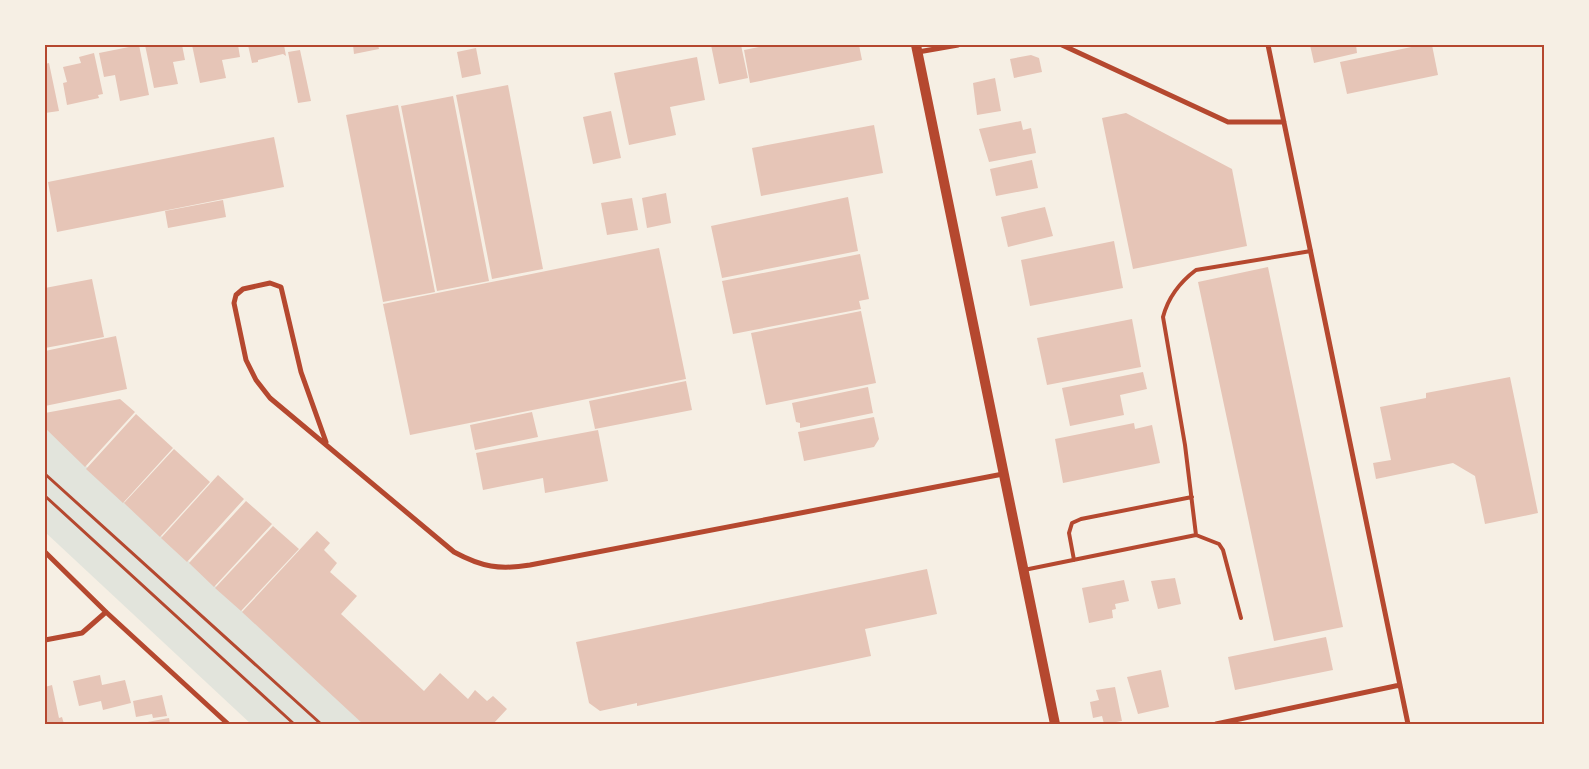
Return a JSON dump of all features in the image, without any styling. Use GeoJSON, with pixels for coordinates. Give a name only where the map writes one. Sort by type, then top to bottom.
{"type":"FeatureCollection","features":[{"type":"Feature","properties":{"kind":"main road"},"geometry":{"type":"LineString","coordinates":[[917,48],[1055,724]]}},
{"type":"Feature","properties":{"kind":"street"},"geometry":{"type":"LineString","coordinates":[[917,48],[958,45]]}},
{"type":"Feature","properties":{"kind":"street"},"geometry":{"type":"LineString","coordinates":[[1062,45],[1228,122],[1284,122]]}},
{"type":"Feature","properties":{"kind":"street"},"geometry":{"type":"LineString","coordinates":[[1268,45],[1408,724]]}},
{"type":"Feature","properties":{"kind":"street"},"geometry":{"type":"LineString","coordinates":[[326,442],[301,372],[281,287],[270,283],[241,290],[236,295],[234,303],[243,349],[251,372],[270,398],[326,442],[454,552],[471,561],[506,569],[1003,474]]}},
{"type":"Feature","properties":{"kind":"street"},"geometry":{"type":"LineString","coordinates":[[45,552],[106,612],[228,724]]}},
{"type":"Feature","properties":{"kind":"street"},"geometry":{"type":"LineString","coordinates":[[45,640],[82,633],[106,612]]}},
{"type":"Feature","properties":{"kind":"street"},"geometry":{"type":"LineString","coordinates":[[1216,724],[1400,685]]}},
{"type":"Feature","properties":{"kind":"lane"},"geometry":{"type":"LineString","coordinates":[[1196,535],[1185,445],[1163,317],[1166,306],[1184,279],[1196,270],[1311,250]]}},
{"type":"Feature","properties":{"kind":"lane"},"geometry":{"type":"LineString","coordinates":[[1074,560],[1069,533],[1072,523],[1080,519],[1192,497]]}},
{"type":"Feature","properties":{"kind":"lane"},"geometry":{"type":"LineString","coordinates":[[1023,570],[1196,535],[1219,544],[1223,550],[1241,618]]}},
{"type":"Feature","properties":{"kind":"path"},"geometry":{"type":"LineString","coordinates":[[45,474],[321,724]]}},
{"type":"Feature","properties":{"kind":"path"},"geometry":{"type":"LineString","coordinates":[[45,496],[294,724]]}},
{"type":"Feature","properties":{"kind":"shaded area"},"geometry":{"type":"Polygon","coordinates":[[[45,428],[364,724],[251,724],[45,532],[45,428]]]}},
{"type":"Feature","properties":{"kind":"building"},"geometry":{"type":"Polygon","coordinates":[[[139,45],[149,95],[120,101],[115,75],[104,77],[99,53],[139,45]]]}},
{"type":"Feature","properties":{"kind":"building"},"geometry":{"type":"Polygon","coordinates":[[[145,45],[182,45],[185,60],[173,62],[178,84],[154,88],[145,45]]]}},
{"type":"Feature","properties":{"kind":"building"},"geometry":{"type":"Polygon","coordinates":[[[192,45],[238,45],[240,57],[222,60],[226,78],[200,83],[192,45]]]}},
{"type":"Feature","properties":{"kind":"building"},"geometry":{"type":"Polygon","coordinates":[[[248,45],[284,45],[286,56],[283,54],[252,63],[248,45]]]}},
{"type":"Feature","properties":{"kind":"building"},"geometry":{"type":"Polygon","coordinates":[[[353,45],[378,45],[379,49],[354,54],[353,45]]]}},
{"type":"Feature","properties":{"kind":"building"},"geometry":{"type":"Polygon","coordinates":[[[711,45],[741,45],[748,78],[719,84],[711,45]]]}},
{"type":"Feature","properties":{"kind":"building"},"geometry":{"type":"Polygon","coordinates":[[[769,45],[859,45],[862,60],[750,83],[744,50],[769,45]]]}},
{"type":"Feature","properties":{"kind":"building"},"geometry":{"type":"Polygon","coordinates":[[[1310,45],[1356,45],[1357,53],[1314,63],[1310,45]]]}},
{"type":"Feature","properties":{"kind":"building"},"geometry":{"type":"Polygon","coordinates":[[[1421,45],[1432,45],[1438,75],[1347,94],[1340,62],[1421,45]]]}},
{"type":"Feature","properties":{"kind":"building"},"geometry":{"type":"Polygon","coordinates":[[[476,48],[481,74],[462,78],[457,52],[476,48]]]}},
{"type":"Feature","properties":{"kind":"building"},"geometry":{"type":"Polygon","coordinates":[[[300,50],[311,101],[298,103],[288,52],[300,50]]]}},
{"type":"Feature","properties":{"kind":"building"},"geometry":{"type":"Polygon","coordinates":[[[94,53],[103,94],[98,95],[99,98],[67,105],[63,83],[67,82],[63,67],[81,63],[79,57],[94,53]]]}},
{"type":"Feature","properties":{"kind":"building"},"geometry":{"type":"Polygon","coordinates":[[[1031,55],[1039,58],[1042,72],[1014,78],[1010,59],[1031,55]]]}},
{"type":"Feature","properties":{"kind":"building"},"geometry":{"type":"Polygon","coordinates":[[[697,57],[705,100],[670,107],[676,135],[629,145],[614,73],[697,57]]]}},
{"type":"Feature","properties":{"kind":"building"},"geometry":{"type":"Polygon","coordinates":[[[49,63],[59,111],[45,113],[45,64],[49,63]]]}},
{"type":"Feature","properties":{"kind":"building"},"geometry":{"type":"Polygon","coordinates":[[[995,78],[1001,111],[977,115],[973,83],[995,78]]]}},
{"type":"Feature","properties":{"kind":"building"},"geometry":{"type":"Polygon","coordinates":[[[508,85],[543,269],[492,279],[456,95],[508,85]]]}},
{"type":"Feature","properties":{"kind":"building"},"geometry":{"type":"Polygon","coordinates":[[[453,96],[489,281],[437,291],[401,106],[453,96]]]}},
{"type":"Feature","properties":{"kind":"building"},"geometry":{"type":"Polygon","coordinates":[[[398,105],[435,292],[383,302],[346,115],[398,105]]]}},
{"type":"Feature","properties":{"kind":"building"},"geometry":{"type":"Polygon","coordinates":[[[611,111],[621,158],[593,164],[583,117],[611,111]]]}},
{"type":"Feature","properties":{"kind":"building"},"geometry":{"type":"Polygon","coordinates":[[[1126,113],[1232,169],[1247,246],[1133,269],[1102,118],[1126,113]]]}},
{"type":"Feature","properties":{"kind":"building"},"geometry":{"type":"Polygon","coordinates":[[[1021,121],[1023,130],[1031,128],[1036,153],[989,162],[979,129],[1021,121]]]}},
{"type":"Feature","properties":{"kind":"building"},"geometry":{"type":"Polygon","coordinates":[[[874,125],[883,173],[761,196],[752,148],[874,125]]]}},
{"type":"Feature","properties":{"kind":"building"},"geometry":{"type":"Polygon","coordinates":[[[274,137],[284,187],[57,232],[48,182],[274,137]]]}},
{"type":"Feature","properties":{"kind":"building"},"geometry":{"type":"Polygon","coordinates":[[[1032,160],[1038,188],[996,196],[990,169],[1032,160]]]}},
{"type":"Feature","properties":{"kind":"building"},"geometry":{"type":"Polygon","coordinates":[[[666,193],[671,223],[647,228],[642,198],[666,193]]]}},
{"type":"Feature","properties":{"kind":"building"},"geometry":{"type":"Polygon","coordinates":[[[848,197],[858,251],[722,278],[711,226],[848,197]]]}},
{"type":"Feature","properties":{"kind":"building"},"geometry":{"type":"Polygon","coordinates":[[[632,198],[638,230],[607,235],[601,203],[632,198]]]}},
{"type":"Feature","properties":{"kind":"building"},"geometry":{"type":"Polygon","coordinates":[[[223,200],[226,217],[168,228],[165,211],[223,200]]]}},
{"type":"Feature","properties":{"kind":"building"},"geometry":{"type":"Polygon","coordinates":[[[1045,207],[1053,236],[1008,247],[1001,217],[1045,207]]]}},
{"type":"Feature","properties":{"kind":"building"},"geometry":{"type":"Polygon","coordinates":[[[1114,241],[1123,288],[1030,306],[1021,260],[1114,241]]]}},
{"type":"Feature","properties":{"kind":"building"},"geometry":{"type":"Polygon","coordinates":[[[659,248],[686,379],[410,435],[383,304],[659,248]]]}},
{"type":"Feature","properties":{"kind":"building"},"geometry":{"type":"Polygon","coordinates":[[[860,254],[869,299],[859,301],[861,309],[733,334],[722,281],[860,254]]]}},
{"type":"Feature","properties":{"kind":"building"},"geometry":{"type":"Polygon","coordinates":[[[1268,267],[1343,627],[1274,641],[1198,282],[1268,267]]]}},
{"type":"Feature","properties":{"kind":"building"},"geometry":{"type":"Polygon","coordinates":[[[92,279],[104,337],[45,348],[45,288],[92,279]]]}},
{"type":"Feature","properties":{"kind":"building"},"geometry":{"type":"Polygon","coordinates":[[[861,311],[876,383],[766,405],[751,333],[861,311]]]}},
{"type":"Feature","properties":{"kind":"building"},"geometry":{"type":"Polygon","coordinates":[[[1132,319],[1141,367],[1047,385],[1037,338],[1132,319]]]}},
{"type":"Feature","properties":{"kind":"building"},"geometry":{"type":"Polygon","coordinates":[[[116,336],[127,389],[45,406],[45,351],[116,336]]]}},
{"type":"Feature","properties":{"kind":"building"},"geometry":{"type":"Polygon","coordinates":[[[1143,372],[1147,389],[1120,395],[1124,415],[1070,426],[1062,388],[1143,372]]]}},
{"type":"Feature","properties":{"kind":"building"},"geometry":{"type":"Polygon","coordinates":[[[1510,377],[1538,513],[1485,524],[1475,476],[1453,463],[1376,479],[1373,463],[1391,460],[1380,407],[1426,398],[1426,393],[1510,377]]]}},
{"type":"Feature","properties":{"kind":"building"},"geometry":{"type":"Polygon","coordinates":[[[686,381],[692,410],[595,429],[589,401],[686,381]]]}},
{"type":"Feature","properties":{"kind":"building"},"geometry":{"type":"Polygon","coordinates":[[[868,387],[873,413],[800,428],[800,423],[796,422],[792,403],[868,387]]]}},
{"type":"Feature","properties":{"kind":"building"},"geometry":{"type":"Polygon","coordinates":[[[120,399],[135,412],[85,467],[45,428],[45,413],[120,399]]]}},
{"type":"Feature","properties":{"kind":"building"},"geometry":{"type":"Polygon","coordinates":[[[532,412],[538,437],[475,450],[470,425],[532,412]]]}},
{"type":"Feature","properties":{"kind":"building"},"geometry":{"type":"Polygon","coordinates":[[[136,414],[173,448],[123,503],[86,469],[136,414]]]}},
{"type":"Feature","properties":{"kind":"building"},"geometry":{"type":"Polygon","coordinates":[[[874,417],[879,439],[874,447],[804,461],[798,432],[874,417]]]}},
{"type":"Feature","properties":{"kind":"building"},"geometry":{"type":"Polygon","coordinates":[[[1134,423],[1135,429],[1152,425],[1160,463],[1063,483],[1055,439],[1134,423]]]}},
{"type":"Feature","properties":{"kind":"building"},"geometry":{"type":"Polygon","coordinates":[[[598,430],[608,481],[545,493],[543,478],[483,490],[476,453],[598,430]]]}},
{"type":"Feature","properties":{"kind":"building"},"geometry":{"type":"Polygon","coordinates":[[[174,449],[210,482],[160,537],[124,503],[174,449]]]}},
{"type":"Feature","properties":{"kind":"building"},"geometry":{"type":"Polygon","coordinates":[[[218,475],[244,499],[187,562],[161,538],[218,475]]]}},
{"type":"Feature","properties":{"kind":"building"},"geometry":{"type":"Polygon","coordinates":[[[246,501],[272,524],[214,587],[189,563],[246,501]]]}},
{"type":"Feature","properties":{"kind":"building"},"geometry":{"type":"Polygon","coordinates":[[[273,526],[299,549],[241,611],[215,588],[273,526]]]}},
{"type":"Feature","properties":{"kind":"building"},"geometry":{"type":"Polygon","coordinates":[[[317,531],[330,543],[324,550],[337,563],[330,572],[357,596],[341,614],[424,691],[440,673],[468,699],[475,690],[487,701],[493,696],[507,709],[493,724],[363,724],[242,612],[317,531]]]}},
{"type":"Feature","properties":{"kind":"building"},"geometry":{"type":"Polygon","coordinates":[[[927,569],[937,614],[865,629],[871,656],[637,706],[637,703],[600,711],[589,703],[576,642],[927,569]]]}},
{"type":"Feature","properties":{"kind":"building"},"geometry":{"type":"Polygon","coordinates":[[[1175,578],[1181,604],[1158,609],[1151,581],[1175,578]]]}},
{"type":"Feature","properties":{"kind":"building"},"geometry":{"type":"Polygon","coordinates":[[[1124,580],[1129,601],[1115,604],[1116,609],[1112,610],[1113,618],[1089,623],[1082,588],[1124,580]]]}},
{"type":"Feature","properties":{"kind":"building"},"geometry":{"type":"Polygon","coordinates":[[[1326,637],[1333,670],[1235,690],[1228,657],[1326,637]]]}},
{"type":"Feature","properties":{"kind":"building"},"geometry":{"type":"Polygon","coordinates":[[[1161,670],[1169,707],[1138,714],[1127,677],[1161,670]]]}},
{"type":"Feature","properties":{"kind":"building"},"geometry":{"type":"Polygon","coordinates":[[[100,675],[102,685],[125,680],[131,703],[103,710],[101,701],[79,706],[73,681],[100,675]]]}},
{"type":"Feature","properties":{"kind":"building"},"geometry":{"type":"Polygon","coordinates":[[[52,685],[59,718],[62,717],[64,724],[45,724],[45,687],[52,685]]]}},
{"type":"Feature","properties":{"kind":"building"},"geometry":{"type":"Polygon","coordinates":[[[1115,687],[1122,721],[1104,724],[1102,716],[1093,718],[1090,702],[1099,700],[1096,690],[1115,687]]]}},
{"type":"Feature","properties":{"kind":"building"},"geometry":{"type":"Polygon","coordinates":[[[162,695],[167,716],[153,718],[152,714],[136,717],[133,701],[162,695]]]}},
{"type":"Feature","properties":{"kind":"building"},"geometry":{"type":"Polygon","coordinates":[[[169,718],[170,724],[142,724],[142,723],[169,718]]]}}]}
